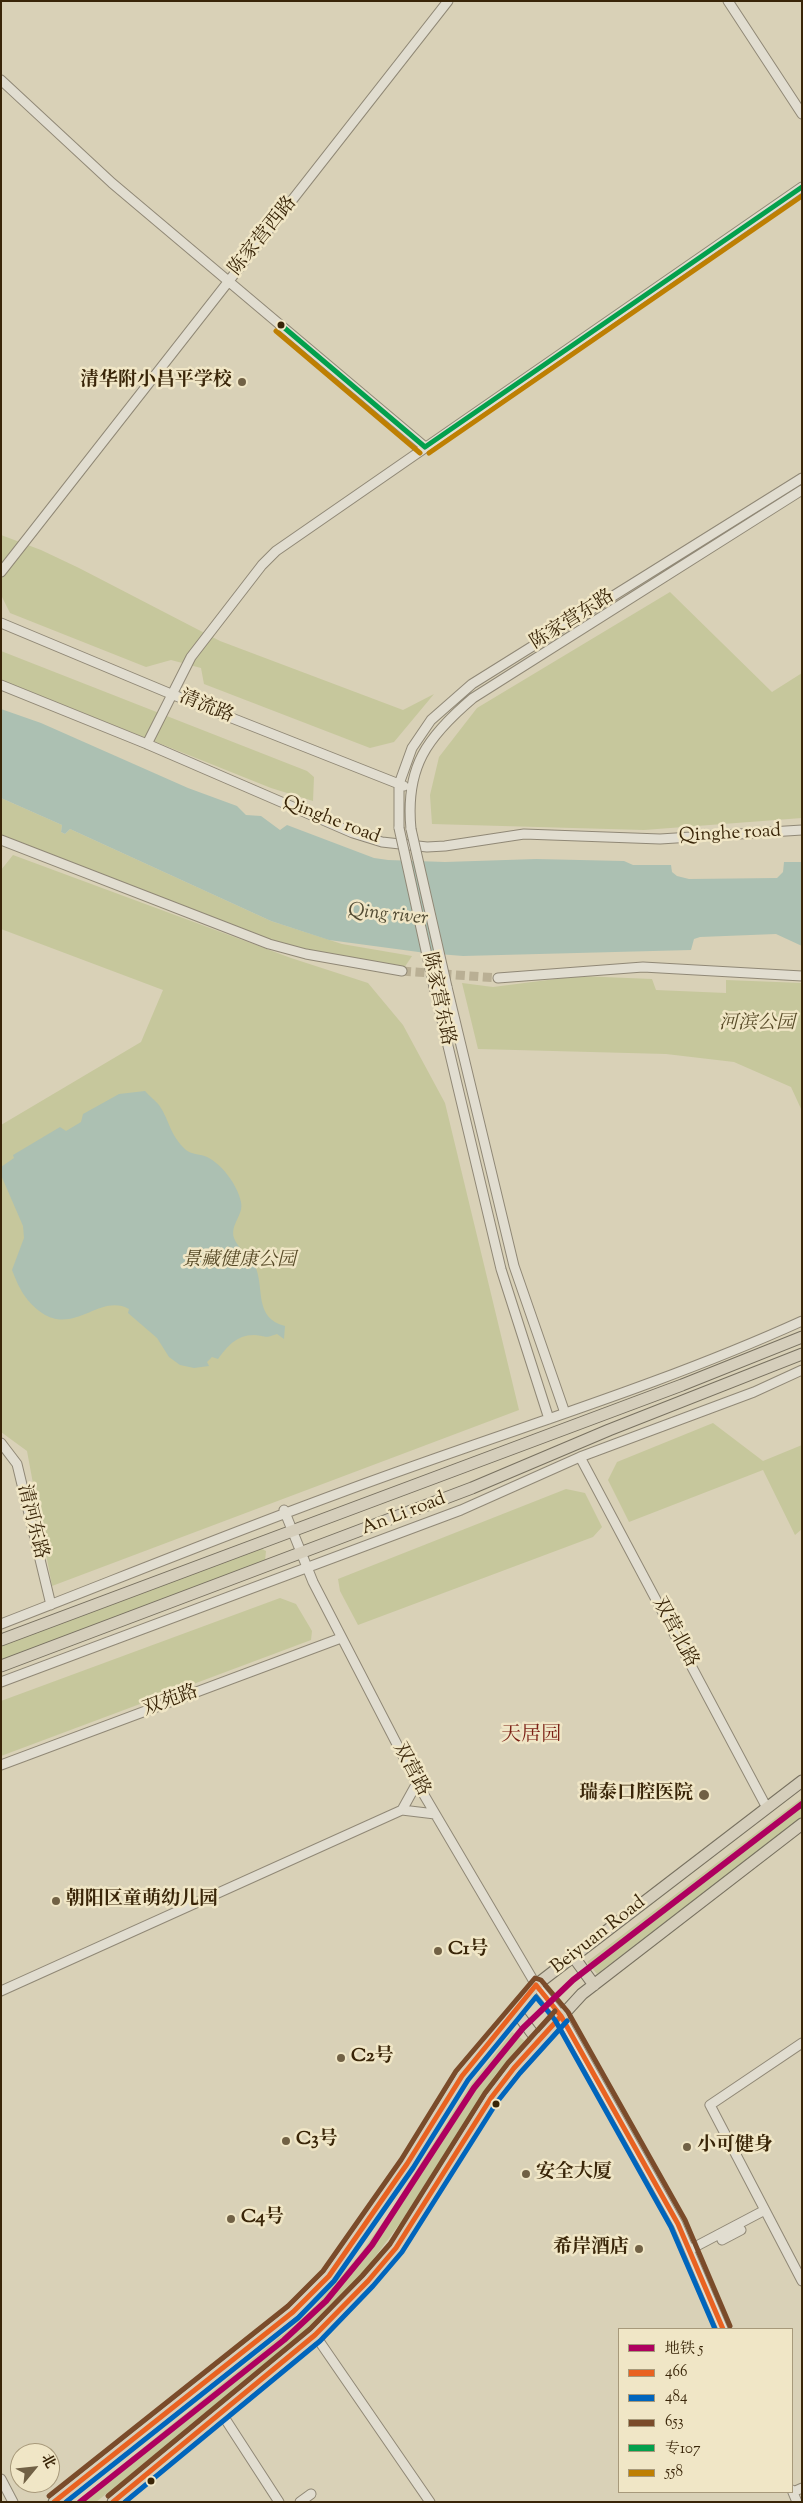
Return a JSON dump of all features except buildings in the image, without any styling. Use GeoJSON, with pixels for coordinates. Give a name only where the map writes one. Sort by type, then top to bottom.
{"type":"FeatureCollection","features":[{"type":"Feature","properties":{"kind":"main road","name":"An Li road"},"geometry":{"type":"LineString","coordinates":[[1,1640],[682,1385],[802,1337]]}},
{"type":"Feature","properties":{"kind":"main road","name":"An Li road"},"geometry":{"type":"LineString","coordinates":[[1,1666],[301,1555],[472,1488],[608,1430],[802,1354]]}},
{"type":"Feature","properties":{"kind":"main road","name":"Beiyuan Road"},"geometry":{"type":"LineString","coordinates":[[58,2500],[293,2312],[329,2276],[402,2172],[462,2076],[536,1985],[802,1781]]}},
{"type":"Feature","properties":{"kind":"main road","name":"Beiyuan Road"},"geometry":{"type":"LineString","coordinates":[[113,2502],[222,2414],[315,2335],[368,2281],[396,2248],[490,2098],[561,2016],[594,1985],[802,1824]]}},
{"type":"Feature","properties":{"kind":"main road"},"geometry":{"type":"LineString","coordinates":[[572,1956],[594,1985]]}},
{"type":"Feature","properties":{"kind":"main road"},"geometry":{"type":"LineString","coordinates":[[515,2010],[538,2041]]}},
{"type":"Feature","properties":{"kind":"street","name":"陈家营西路"},"geometry":{"type":"LineString","coordinates":[[1,80],[112,183],[230,282],[448,1]]}},
{"type":"Feature","properties":{"kind":"street"},"geometry":{"type":"LineString","coordinates":[[728,1],[802,114]]}},
{"type":"Feature","properties":{"kind":"street"},"geometry":{"type":"LineString","coordinates":[[147,744],[191,656],[245,586],[276,551],[802,187]]}},
{"type":"Feature","properties":{"kind":"street"},"geometry":{"type":"LineString","coordinates":[[1,572],[230,282],[425,448]]}},
{"type":"Feature","properties":{"kind":"street","name":"陈家营东路"},"geometry":{"type":"LineString","coordinates":[[549,1418],[501,1269],[434,987],[399,828],[398,784],[412,748],[431,720],[472,684],[802,478]]}},
{"type":"Feature","properties":{"kind":"street","name":"陈家营东路"},"geometry":{"type":"LineString","coordinates":[[565,1413],[514,1266],[411,829],[409,809],[412,789],[426,746],[450,717],[472,698],[802,490]]}},
{"type":"Feature","properties":{"kind":"street","name":"清流路"},"geometry":{"type":"LineString","coordinates":[[1,623],[171,694],[412,789]]}},
{"type":"Feature","properties":{"kind":"street","name":"Qinghe road"},"geometry":{"type":"LineString","coordinates":[[1,685],[147,744],[345,829],[382,842],[445,846],[524,834],[660,839],[802,830]]}},
{"type":"Feature","properties":{"kind":"street"},"geometry":{"type":"LineString","coordinates":[[1,840],[269,944],[306,954],[402,971]]}},
{"type":"Feature","properties":{"kind":"street"},"geometry":{"type":"LineString","coordinates":[[498,978],[643,967],[802,976]]}},
{"type":"Feature","properties":{"kind":"street"},"geometry":{"type":"LineString","coordinates":[[1,1624],[284,1512],[679,1373],[741,1349],[802,1321]]}},
{"type":"Feature","properties":{"kind":"street","name":"An Li road"},"geometry":{"type":"LineString","coordinates":[[1,1682],[461,1510],[580,1458],[754,1392],[802,1370]]}},
{"type":"Feature","properties":{"kind":"street","name":"清河东路"},"geometry":{"type":"LineString","coordinates":[[1,1444],[17,1464],[51,1605]]}},
{"type":"Feature","properties":{"kind":"street","name":"双营北路"},"geometry":{"type":"LineString","coordinates":[[580,1458],[767,1808]]}},
{"type":"Feature","properties":{"kind":"street","name":"双营路"},"geometry":{"type":"LineString","coordinates":[[284,1512],[301,1555],[341,1638],[417,1782],[536,1985],[561,2016],[678,2224],[723,2328]]}},
{"type":"Feature","properties":{"kind":"street","name":"双苑路"},"geometry":{"type":"LineString","coordinates":[[1,1765],[341,1638]]}},
{"type":"Feature","properties":{"kind":"street"},"geometry":{"type":"LineString","coordinates":[[402,1810],[417,1782]]}},
{"type":"Feature","properties":{"kind":"street"},"geometry":{"type":"LineString","coordinates":[[1,1991],[402,1810],[435,1814]]}},
{"type":"Feature","properties":{"kind":"street"},"geometry":{"type":"LineString","coordinates":[[802,2043],[710,2105],[802,2281]]}},
{"type":"Feature","properties":{"kind":"street"},"geometry":{"type":"LineString","coordinates":[[690,2250],[765,2210]]}},
{"type":"Feature","properties":{"kind":"street"},"geometry":{"type":"LineString","coordinates":[[722,2240],[741,2230]]}},
{"type":"Feature","properties":{"kind":"street"},"geometry":{"type":"LineString","coordinates":[[315,2335],[430,2502]]}},
{"type":"Feature","properties":{"kind":"street"},"geometry":{"type":"LineString","coordinates":[[222,2414],[278,2502]]}},
{"type":"Feature","properties":{"kind":"street"},"geometry":{"type":"LineString","coordinates":[[1,2480],[13,2502]]}},
{"type":"Feature","properties":{"kind":"street"},"geometry":{"type":"LineString","coordinates":[[300,2502],[311,2494]]}},
{"type":"Feature","properties":{"kind":"green space"},"geometry":{"type":"Polygon","coordinates":[[[1,535],[41,550],[79,568],[220,641],[403,710],[434,694],[394,742],[370,748],[204,684],[201,668],[171,660],[146,667],[10,613],[1,595],[1,535]]]}},
{"type":"Feature","properties":{"kind":"green space"},"geometry":{"type":"Polygon","coordinates":[[[670,592],[772,692],[802,673],[802,818],[644,830],[432,824],[430,795],[439,757],[477,708],[670,592]]]}},
{"type":"Feature","properties":{"kind":"green space"},"geometry":{"type":"Polygon","coordinates":[[[1,651],[307,771],[314,777],[313,801],[271,788],[1,680],[1,651]]]}},
{"type":"Feature","properties":{"kind":"green space"},"geometry":{"type":"Polygon","coordinates":[[[1,798],[62,825],[61,832],[65,834],[70,829],[271,921],[342,944],[412,956],[402,971],[306,954],[1,840],[1,798]]]}},
{"type":"Feature","properties":{"kind":"green space","name":"景藏健康公园"},"geometry":{"type":"Polygon","coordinates":[[[13,855],[291,958],[368,983],[403,1025],[445,1103],[519,1410],[52,1586],[27,1451],[1,1432],[1,1125],[141,1042],[163,990],[1,929],[1,870],[13,855]]]}},
{"type":"Feature","properties":{"kind":"green space","name":"河滨公园"},"geometry":{"type":"Polygon","coordinates":[[[579,976],[652,979],[656,990],[726,993],[726,980],[802,983],[802,1111],[791,1087],[734,1062],[666,1054],[478,1049],[462,983],[493,987],[579,976]]]}},
{"type":"Feature","properties":{"kind":"green space"},"geometry":{"type":"Polygon","coordinates":[[[713,1423],[763,1461],[802,1445],[802,1529],[795,1535],[763,1470],[629,1522],[608,1480],[617,1462],[713,1423]]]}},
{"type":"Feature","properties":{"kind":"green space"},"geometry":{"type":"Polygon","coordinates":[[[566,1489],[585,1493],[602,1527],[593,1537],[358,1625],[340,1591],[338,1579],[566,1489]]]}},
{"type":"Feature","properties":{"kind":"green space"},"geometry":{"type":"Polygon","coordinates":[[[260,1548],[266,1551],[265,1561],[1,1661],[1,1645],[260,1548]]]}},
{"type":"Feature","properties":{"kind":"green space"},"geometry":{"type":"Polygon","coordinates":[[[280,1598],[296,1604],[312,1631],[311,1640],[1,1756],[1,1701],[280,1598]]]}},
{"type":"Feature","properties":{"kind":"green space"},"geometry":{"type":"Polygon","coordinates":[[[802,1798],[802,1817],[597,1974],[587,1962],[802,1798]]]}},
{"type":"Feature","properties":{"kind":"green space"},"geometry":{"type":"Polygon","coordinates":[[[512,2032],[525,2041],[495,2075],[401,2222],[351,2289],[299,2340],[96,2502],[76,2502],[291,2328],[316,2305],[360,2254],[388,2215],[469,2087],[512,2032]]]}},
{"type":"Feature","properties":{"kind":"water","name":"Qing river"},"geometry":{"type":"Polygon","coordinates":[[[1,709],[41,723],[188,788],[237,806],[246,815],[261,816],[280,830],[287,825],[374,858],[445,862],[536,859],[624,861],[633,865],[671,865],[672,872],[677,876],[689,879],[777,878],[783,872],[784,862],[802,862],[802,946],[776,934],[700,937],[694,939],[691,950],[463,956],[329,940],[271,921],[70,829],[65,834],[61,832],[62,825],[1,798],[1,709]]]}},
{"type":"Feature","properties":{"kind":"water"},"geometry":{"type":"Polygon","coordinates":[[[145,1091],[163,1111],[180,1144],[191,1153],[213,1160],[224,1170],[237,1189],[241,1202],[241,1211],[234,1228],[234,1238],[238,1246],[255,1266],[264,1309],[268,1316],[275,1322],[285,1326],[284,1339],[277,1334],[267,1337],[254,1335],[242,1337],[229,1346],[218,1359],[212,1357],[207,1362],[209,1366],[194,1368],[180,1365],[169,1357],[157,1338],[128,1313],[129,1309],[118,1305],[108,1306],[76,1317],[54,1318],[36,1308],[20,1288],[12,1270],[24,1238],[23,1226],[1,1175],[1,1167],[14,1158],[13,1155],[60,1127],[66,1131],[81,1122],[83,1114],[119,1094],[145,1091]]]}},
{"type":"Feature","properties":{"kind":"tunnel"},"geometry":{"type":"LineString","coordinates":[[402,971],[498,978]]}},
{"type":"Feature","properties":{"kind":"metro line","name":"5"},"geometry":{"type":"LineString","coordinates":[[80,2502],[284,2340],[326,2301],[372,2245],[474,2088],[523,2028],[573,1980],[802,1804]]}},
{"type":"Feature","properties":{"kind":"transit line","name":"专107"},"geometry":{"type":"LineString","coordinates":[[425,447],[802,187]]}},
{"type":"Feature","properties":{"kind":"transit line","name":"558"},"geometry":{"type":"LineString","coordinates":[[429,453],[802,196]]}},
{"type":"Feature","properties":{"kind":"transit line","name":"专107"},"geometry":{"type":"LineString","coordinates":[[281,325],[425,447]]}},
{"type":"Feature","properties":{"kind":"transit line","name":"558"},"geometry":{"type":"LineString","coordinates":[[276,331],[420,453]]}},
{"type":"Feature","properties":{"kind":"transit line","name":"653"},"geometry":{"type":"LineString","coordinates":[[49,2496],[288,2306],[323,2271],[401,2160],[456,2071],[535,1978],[541,1980],[568,2012],[685,2220],[730,2326]]}},
{"type":"Feature","properties":{"kind":"transit line","name":"466"},"geometry":{"type":"LineString","coordinates":[[54,2502],[293,2312],[329,2276],[407,2164],[462,2076],[536,1985],[561,2016],[678,2224],[723,2328]]}},
{"type":"Feature","properties":{"kind":"transit line","name":"484"},"geometry":{"type":"LineString","coordinates":[[66,2502],[298,2318],[334,2281],[413,2168],[468,2080],[536,1997],[555,2020],[671,2227],[715,2328]]}},
{"type":"Feature","properties":{"kind":"transit line","name":"653"},"geometry":{"type":"LineString","coordinates":[[108,2496],[310,2329],[362,2276],[390,2244],[485,2093],[508,2063],[555,2011]]}},
{"type":"Feature","properties":{"kind":"transit line","name":"466"},"geometry":{"type":"LineString","coordinates":[[113,2502],[315,2335],[368,2281],[396,2248],[491,2098],[514,2068],[561,2016]]}},
{"type":"Feature","properties":{"kind":"transit line","name":"484"},"geometry":{"type":"LineString","coordinates":[[125,2502],[320,2341],[373,2286],[402,2252],[497,2102],[520,2073],[567,2021]]}},
{"type":"Feature","properties":{"kind":"place","name":"清华附小昌平学校"},"geometry":{"type":"Point","coordinates":[242,382]}},
{"type":"Feature","properties":{"kind":"place","name":"瑞泰口腔医院"},"geometry":{"type":"Point","coordinates":[704,1795]}},
{"type":"Feature","properties":{"kind":"place","name":"朝阳区童萌幼儿园"},"geometry":{"type":"Point","coordinates":[56,1901]}},
{"type":"Feature","properties":{"kind":"place","name":"C1号"},"geometry":{"type":"Point","coordinates":[438,1951]}},
{"type":"Feature","properties":{"kind":"place","name":"C2号"},"geometry":{"type":"Point","coordinates":[341,2058]}},
{"type":"Feature","properties":{"kind":"place","name":"C3号"},"geometry":{"type":"Point","coordinates":[286,2141]}},
{"type":"Feature","properties":{"kind":"place","name":"小可健身"},"geometry":{"type":"Point","coordinates":[687,2147]}},
{"type":"Feature","properties":{"kind":"place","name":"安全大厦"},"geometry":{"type":"Point","coordinates":[526,2174]}},
{"type":"Feature","properties":{"kind":"place","name":"C4号"},"geometry":{"type":"Point","coordinates":[231,2219]}},
{"type":"Feature","properties":{"kind":"place","name":"希岸酒店"},"geometry":{"type":"Point","coordinates":[639,2249]}},
{"type":"Feature","properties":{"kind":"district","name":"天居园"},"geometry":{"type":"Point","coordinates":[531,1737]}}]}
